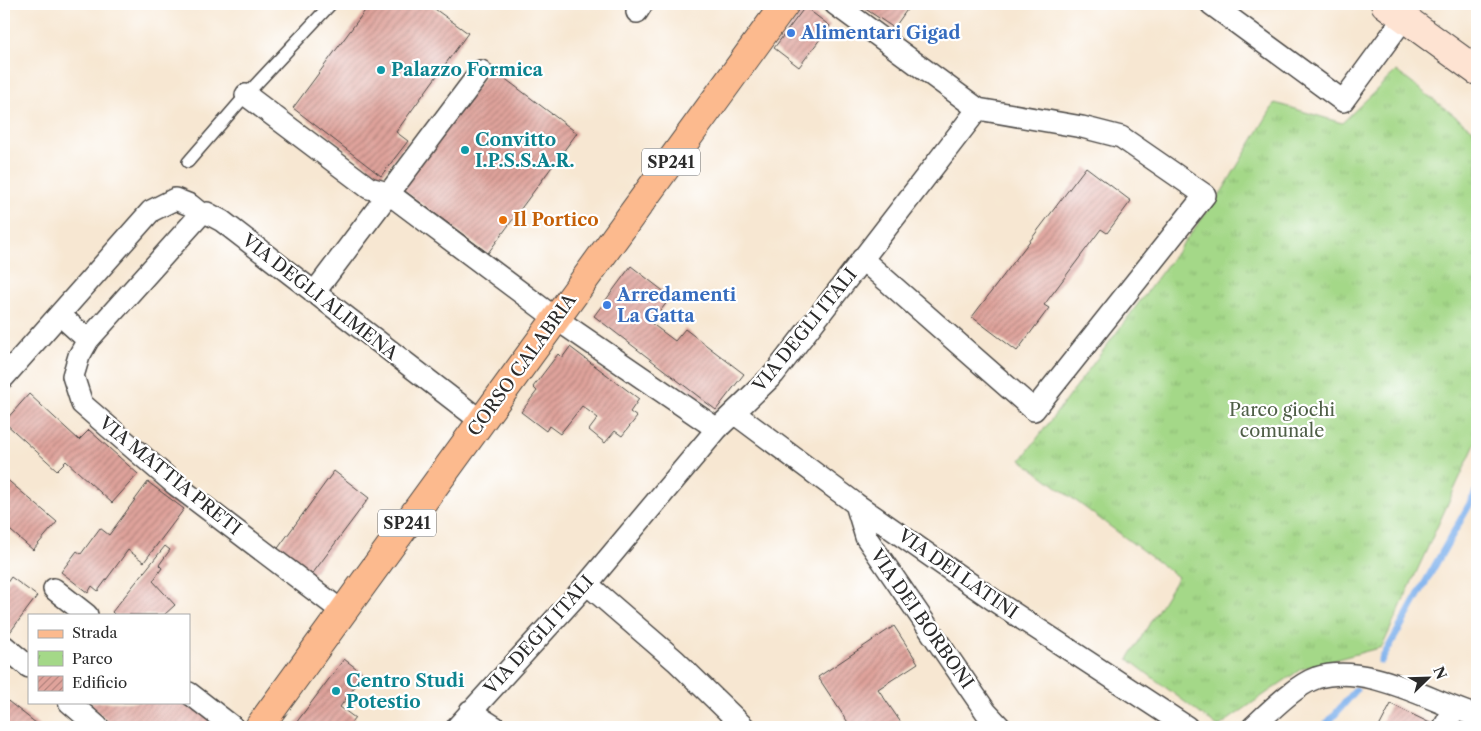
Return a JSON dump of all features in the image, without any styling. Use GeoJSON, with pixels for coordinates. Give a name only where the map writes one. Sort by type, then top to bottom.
{"type":"FeatureCollection","features":[{"type":"Feature","properties":{"kind":"main road","name":"CORSO CALABRIA"},"geometry":{"type":"LineString","coordinates":[[259,727],[785,4]]}},
{"type":"Feature","properties":{"kind":"street"},"geometry":{"type":"LineString","coordinates":[[835,4],[978,109],[1082,127],[1120,136],[1205,196],[1034,410],[862,260]]}},
{"type":"Feature","properties":{"kind":"street"},"geometry":{"type":"LineString","coordinates":[[1211,4],[1343,101],[1395,11],[1477,71]]}},
{"type":"Feature","properties":{"kind":"street"},"geometry":{"type":"LineString","coordinates":[[314,293],[481,71]]}},
{"type":"Feature","properties":{"kind":"street"},"geometry":{"type":"LineString","coordinates":[[246,95],[370,188],[388,193],[555,318],[717,429]]}},
{"type":"Feature","properties":{"kind":"street","name":"VIA DEGLI ITALI"},"geometry":{"type":"LineString","coordinates":[[456,727],[587,584],[717,429],[774,374],[978,109]]}},
{"type":"Feature","properties":{"kind":"street","name":"VIA DEGLI ALIMENA"},"geometry":{"type":"LineString","coordinates":[[60,315],[122,241],[151,211],[175,200],[190,205],[201,214],[207,213],[222,222],[481,421]]}},
{"type":"Feature","properties":{"kind":"street","name":"VIA MATTIA PRETI"},"geometry":{"type":"LineString","coordinates":[[201,214],[88,340],[79,356],[73,376],[82,404],[176,485],[343,612]]}},
{"type":"Feature","properties":{"kind":"street"},"geometry":{"type":"LineString","coordinates":[[4,377],[60,315],[88,340]]}},
{"type":"Feature","properties":{"kind":"street","name":"VIA DEI LATINI"},"geometry":{"type":"LineString","coordinates":[[734,413],[856,504],[995,601],[1187,727]]}},
{"type":"Feature","properties":{"kind":"street","name":"VIA DEI BORBONI"},"geometry":{"type":"LineString","coordinates":[[856,504],[866,537],[986,712],[1000,727]]}},
{"type":"Feature","properties":{"kind":"street"},"geometry":{"type":"LineString","coordinates":[[587,584],[676,661],[744,727]]}},
{"type":"Feature","properties":{"kind":"street"},"geometry":{"type":"LineString","coordinates":[[54,589],[86,614]]}},
{"type":"Feature","properties":{"kind":"street"},"geometry":{"type":"LineString","coordinates":[[7,655],[28,666]]}},
{"type":"Feature","properties":{"kind":"street"},"geometry":{"type":"LineString","coordinates":[[1253,727],[1281,701],[1315,678],[1347,674],[1387,682],[1449,718],[1477,716]]}},
{"type":"Feature","properties":{"kind":"street"},"geometry":{"type":"LineString","coordinates":[[190,694],[234,727]]}},
{"type":"Feature","properties":{"kind":"street"},"geometry":{"type":"LineString","coordinates":[[71,704],[98,727]]}},
{"type":"Feature","properties":{"kind":"street"},"geometry":{"type":"LineString","coordinates":[[470,711],[495,727]]}},
{"type":"Feature","properties":{"kind":"lane"},"geometry":{"type":"LineString","coordinates":[[188,162],[246,95],[331,4]]}},
{"type":"Feature","properties":{"kind":"green space","name":"Parco giochi comunale"},"geometry":{"type":"Polygon","coordinates":[[[1396,71],[1477,133],[1477,440],[1382,647],[1301,669],[1218,727],[1128,659],[1178,577],[1021,460],[1221,193],[1275,103],[1342,123],[1396,71]]]}},
{"type":"Feature","properties":{"kind":"building","name":"Palazzo Formica"},"geometry":{"type":"Polygon","coordinates":[[[370,4],[428,4],[468,33],[396,132],[408,141],[381,176],[293,108],[370,4]]]}},
{"type":"Feature","properties":{"kind":"building"},"geometry":{"type":"Polygon","coordinates":[[[858,4],[911,4],[894,28],[858,4]]]}},
{"type":"Feature","properties":{"kind":"building"},"geometry":{"type":"Polygon","coordinates":[[[805,7],[830,26],[799,67],[774,48],[805,7]]]}},
{"type":"Feature","properties":{"kind":"building","name":"Convitto I.P.S.S.A.R."},"geometry":{"type":"Polygon","coordinates":[[[491,68],[577,133],[488,253],[401,188],[491,68]]]}},
{"type":"Feature","properties":{"kind":"building"},"geometry":{"type":"Polygon","coordinates":[[[1086,167],[1131,201],[1107,233],[1101,229],[1044,305],[1049,308],[1017,351],[972,317],[1086,167]]]}},
{"type":"Feature","properties":{"kind":"building"},"geometry":{"type":"Polygon","coordinates":[[[631,266],[671,297],[651,323],[675,341],[685,329],[744,374],[716,410],[594,316],[631,266]]]}},
{"type":"Feature","properties":{"kind":"building"},"geometry":{"type":"Polygon","coordinates":[[[570,347],[639,399],[630,412],[637,417],[622,436],[615,431],[605,443],[589,430],[598,418],[582,406],[560,434],[549,426],[546,431],[521,412],[537,391],[533,387],[558,354],[562,358],[570,347]]]}},
{"type":"Feature","properties":{"kind":"building"},"geometry":{"type":"Polygon","coordinates":[[[29,394],[79,440],[89,430],[138,474],[112,503],[66,461],[57,470],[4,422],[29,394]]]}},
{"type":"Feature","properties":{"kind":"building"},"geometry":{"type":"Polygon","coordinates":[[[334,471],[369,498],[310,577],[276,551],[334,471]]]}},
{"type":"Feature","properties":{"kind":"building"},"geometry":{"type":"Polygon","coordinates":[[[4,477],[57,522],[33,550],[4,525],[4,477]]]}},
{"type":"Feature","properties":{"kind":"building"},"geometry":{"type":"Polygon","coordinates":[[[148,482],[184,509],[144,562],[128,550],[98,591],[92,586],[88,593],[61,572],[77,551],[81,554],[100,528],[109,535],[148,482]]]}},
{"type":"Feature","properties":{"kind":"building"},"geometry":{"type":"Polygon","coordinates":[[[165,546],[170,550],[159,565],[162,568],[153,581],[175,605],[165,614],[114,614],[112,612],[165,546]]]}},
{"type":"Feature","properties":{"kind":"building"},"geometry":{"type":"Polygon","coordinates":[[[11,577],[37,596],[8,635],[4,632],[4,587],[11,577]]]}},
{"type":"Feature","properties":{"kind":"building"},"geometry":{"type":"Polygon","coordinates":[[[894,626],[918,663],[878,689],[904,727],[851,727],[818,677],[894,626]]]}},
{"type":"Feature","properties":{"kind":"building","name":"Centro Studi Potestio"},"geometry":{"type":"Polygon","coordinates":[[[344,659],[364,674],[340,707],[355,718],[348,727],[293,727],[344,659]]]}},
{"type":"Feature","properties":{"kind":"building"},"geometry":{"type":"Polygon","coordinates":[[[4,698],[41,727],[4,727],[4,698]]]}},
{"type":"Feature","properties":{"kind":"building"},"geometry":{"type":"Polygon","coordinates":[[[190,703],[219,718],[212,727],[115,727],[90,705],[190,703]]]}},
{"type":"Feature","properties":{"kind":"building"},"geometry":{"type":"Polygon","coordinates":[[[1391,704],[1432,724],[1430,727],[1379,727],[1391,704]]]}},
{"type":"Feature","properties":{"kind":"waterway"},"geometry":{"type":"LineString","coordinates":[[1381,661],[1477,491]]}},
{"type":"Feature","properties":{"kind":"waterway"},"geometry":{"type":"LineString","coordinates":[[1324,727],[1356,690]]}},
{"type":"Feature","properties":{"kind":"place","name":"Alimentari Gigad"},"geometry":{"type":"Point","coordinates":[791,33]}},
{"type":"Feature","properties":{"kind":"place","name":"Palazzo Formica"},"geometry":{"type":"Point","coordinates":[381,70]}},
{"type":"Feature","properties":{"kind":"place","name":"Convitto I.P.S.S.A.R."},"geometry":{"type":"Point","coordinates":[465,150]}},
{"type":"Feature","properties":{"kind":"place","name":"Il Portico"},"geometry":{"type":"Point","coordinates":[503,220]}},
{"type":"Feature","properties":{"kind":"place","name":"Arredamenti La Gatta"},"geometry":{"type":"Point","coordinates":[607,305]}},
{"type":"Feature","properties":{"kind":"place","name":"Centro Studi Potestio"},"geometry":{"type":"Point","coordinates":[336,691]}}]}
